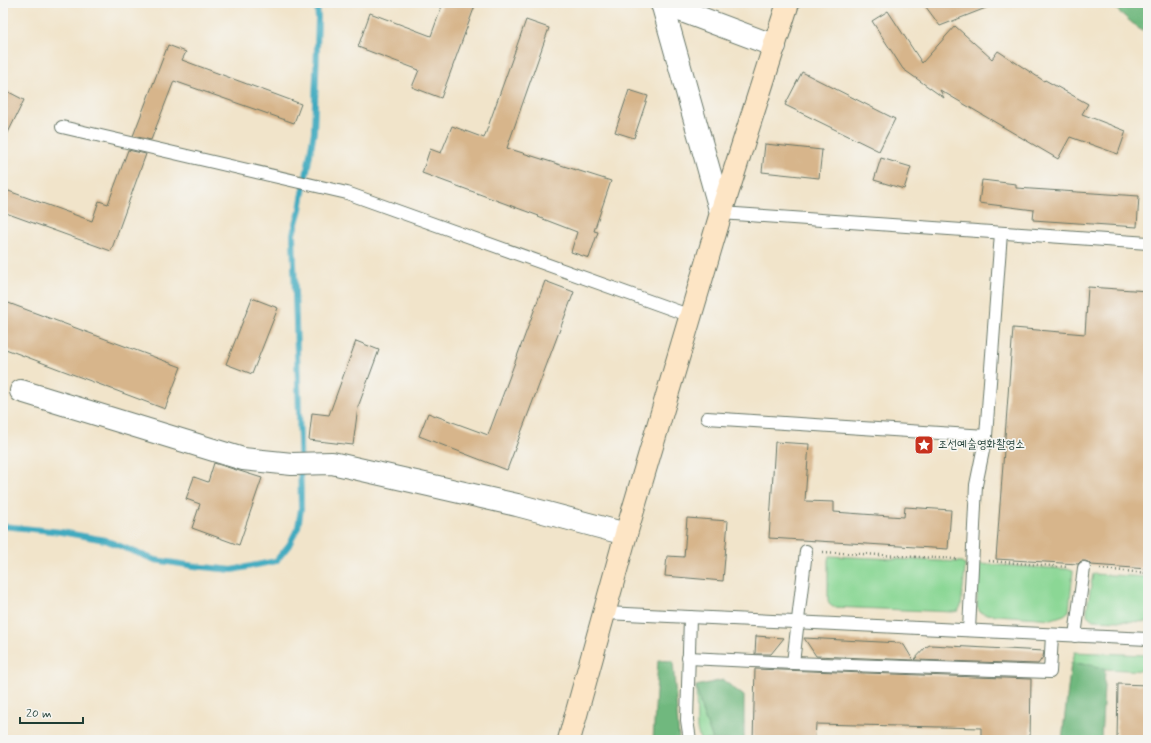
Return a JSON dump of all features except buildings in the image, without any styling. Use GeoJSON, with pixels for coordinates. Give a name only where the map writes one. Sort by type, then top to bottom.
{"type":"FeatureCollection","features":[{"type":"Feature","properties":{"kind":"main road"},"geometry":{"type":"LineString","coordinates":[[569,740],[626,534],[721,212],[788,3]]}},
{"type":"Feature","properties":{"kind":"street"},"geometry":{"type":"LineString","coordinates":[[661,3],[775,46]]}},
{"type":"Feature","properties":{"kind":"street"},"geometry":{"type":"LineString","coordinates":[[661,3],[721,212]]}},
{"type":"Feature","properties":{"kind":"street"},"geometry":{"type":"LineString","coordinates":[[20,391],[243,459],[292,464],[332,463],[517,505],[626,534]]}},
{"type":"Feature","properties":{"kind":"lane"},"geometry":{"type":"LineString","coordinates":[[62,127],[347,192],[691,316]]}},
{"type":"Feature","properties":{"kind":"lane"},"geometry":{"type":"LineString","coordinates":[[721,212],[1148,243]]}},
{"type":"Feature","properties":{"kind":"lane"},"geometry":{"type":"LineString","coordinates":[[969,630],[976,485],[986,436],[1001,233]]}},
{"type":"Feature","properties":{"kind":"lane"},"geometry":{"type":"LineString","coordinates":[[707,418],[986,436]]}},
{"type":"Feature","properties":{"kind":"lane"},"geometry":{"type":"LineString","coordinates":[[793,663],[806,551]]}},
{"type":"Feature","properties":{"kind":"lane"},"geometry":{"type":"LineString","coordinates":[[1075,636],[1084,568]]}},
{"type":"Feature","properties":{"kind":"lane"},"geometry":{"type":"LineString","coordinates":[[605,613],[1148,639]]}},
{"type":"Feature","properties":{"kind":"lane"},"geometry":{"type":"LineString","coordinates":[[690,617],[687,720],[690,740]]}},
{"type":"Feature","properties":{"kind":"lane"},"geometry":{"type":"LineString","coordinates":[[688,658],[1050,672],[1052,635]]}},
{"type":"Feature","properties":{"kind":"green space"},"geometry":{"type":"Polygon","coordinates":[[[1109,3],[1148,3],[1148,31],[1139,29],[1109,3]]]}},
{"type":"Feature","properties":{"kind":"green space"},"geometry":{"type":"Polygon","coordinates":[[[829,556],[962,562],[965,565],[965,569],[961,606],[958,611],[953,612],[833,607],[828,601],[829,556]]]}},
{"type":"Feature","properties":{"kind":"green space"},"geometry":{"type":"Polygon","coordinates":[[[978,564],[1067,569],[1073,571],[1069,611],[1064,615],[1052,619],[984,614],[980,612],[977,607],[978,564]]]}},
{"type":"Feature","properties":{"kind":"green space"},"geometry":{"type":"Polygon","coordinates":[[[1093,574],[1148,577],[1148,622],[1093,620],[1087,615],[1093,574]]]}},
{"type":"Feature","properties":{"kind":"green space"},"geometry":{"type":"Polygon","coordinates":[[[1075,652],[1148,655],[1148,671],[1105,669],[1092,665],[1072,663],[1075,652]]]}},
{"type":"Feature","properties":{"kind":"green space"},"geometry":{"type":"Polygon","coordinates":[[[658,660],[673,661],[679,740],[653,740],[658,660]]]}},
{"type":"Feature","properties":{"kind":"green space"},"geometry":{"type":"Polygon","coordinates":[[[1071,663],[1092,665],[1105,669],[1101,740],[1062,740],[1071,663]]]}},
{"type":"Feature","properties":{"kind":"green space"},"geometry":{"type":"Polygon","coordinates":[[[723,680],[744,696],[744,740],[713,740],[702,711],[696,686],[723,680]]]}},
{"type":"Feature","properties":{"kind":"green space"},"geometry":{"type":"Polygon","coordinates":[[[696,686],[702,711],[713,740],[700,740],[697,729],[696,686]]]}},
{"type":"Feature","properties":{"kind":"waterway"},"geometry":{"type":"LineString","coordinates":[[3,526],[61,532],[105,540],[155,560],[232,570],[276,561],[289,545],[298,527],[301,509],[293,234],[300,209],[314,132],[318,19],[317,3]]}},
{"type":"Feature","properties":{"kind":"place","name":"조선예술영화촬영소"},"geometry":{"type":"Point","coordinates":[924,445]}}]}
